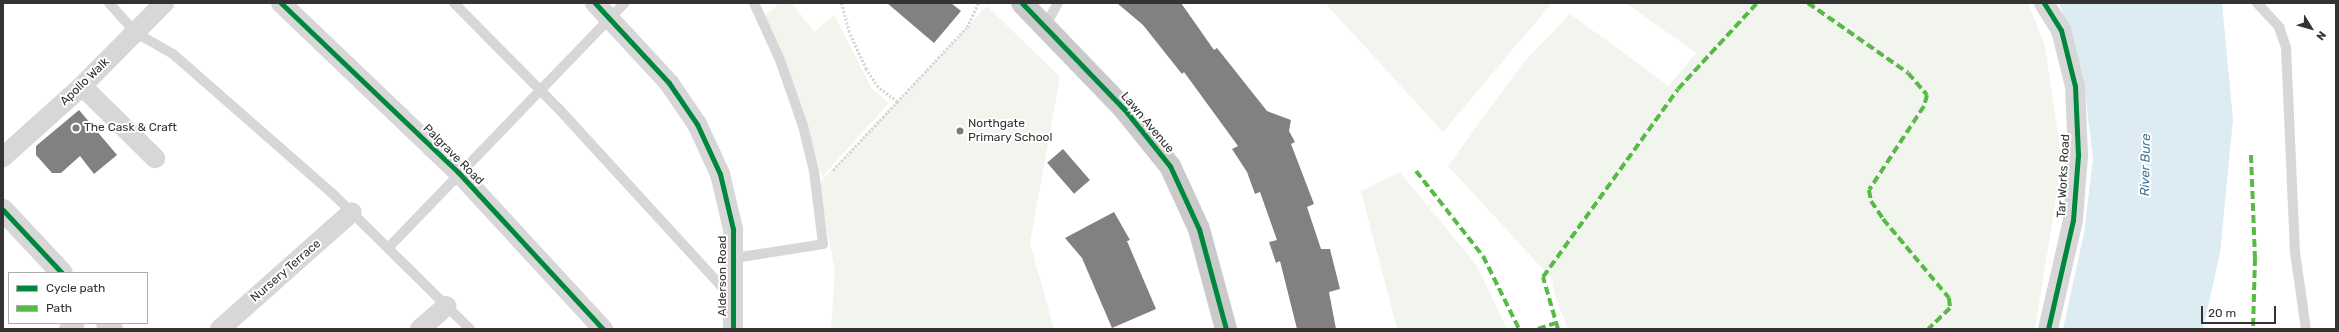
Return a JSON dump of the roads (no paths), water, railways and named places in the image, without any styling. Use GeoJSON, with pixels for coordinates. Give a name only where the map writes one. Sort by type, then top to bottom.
{"type":"FeatureCollection","features":[{"type":"Feature","properties":{"kind":"main road","name":"Lawn Avenue"},"geometry":{"type":"LineString","coordinates":[[1022,3],[1124,109],[1170,166],[1198,228],[1226,329]]}},
{"type":"Feature","properties":{"kind":"street","name":"Apollo Walk"},"geometry":{"type":"LineString","coordinates":[[3,158],[82,86],[164,3]]}},
{"type":"Feature","properties":{"kind":"street","name":"Palgrave Road"},"geometry":{"type":"LineString","coordinates":[[281,3],[458,172],[604,329]]}},
{"type":"Feature","properties":{"kind":"street","name":"Alderson Road"},"geometry":{"type":"LineString","coordinates":[[595,3],[668,83],[698,124],[720,174],[733,228],[735,258],[735,301],[733,329]]}},
{"type":"Feature","properties":{"kind":"street","name":"Tar Works Road"},"geometry":{"type":"LineString","coordinates":[[2044,3],[2061,30],[2075,86],[2078,155],[2073,220],[2048,329]]}},
{"type":"Feature","properties":{"kind":"street"},"geometry":{"type":"LineString","coordinates":[[82,86],[154,158]]}},
{"type":"Feature","properties":{"kind":"street"},"geometry":{"type":"LineString","coordinates":[[3,210],[61,272]]}},
{"type":"Feature","properties":{"kind":"street","name":"Nursery Terrace"},"geometry":{"type":"LineString","coordinates":[[220,329],[352,212]]}},
{"type":"Feature","properties":{"kind":"street"},"geometry":{"type":"LineString","coordinates":[[420,329],[446,306]]}},
{"type":"Feature","properties":{"kind":"lane"},"geometry":{"type":"LineString","coordinates":[[109,3],[136,33],[173,54],[352,212],[470,329]]}},
{"type":"Feature","properties":{"kind":"lane"},"geometry":{"type":"LineString","coordinates":[[454,3],[539,89],[735,301]]}},
{"type":"Feature","properties":{"kind":"lane"},"geometry":{"type":"LineString","coordinates":[[389,247],[458,172],[625,3]]}},
{"type":"Feature","properties":{"kind":"lane"},"geometry":{"type":"LineString","coordinates":[[735,258],[823,244],[816,188],[803,126],[780,60],[754,3]]}},
{"type":"Feature","properties":{"kind":"lane"},"geometry":{"type":"LineString","coordinates":[[1045,27],[1058,3]]}},
{"type":"Feature","properties":{"kind":"lane"},"geometry":{"type":"LineString","coordinates":[[2257,3],[2279,27],[2286,47],[2295,252],[2306,329]]}},
{"type":"Feature","properties":{"kind":"water","name":"River Bure"},"geometry":{"type":"Polygon","coordinates":[[[2059,3],[2222,3],[2233,120],[2220,253],[2203,329],[2063,329],[2084,233],[2093,159],[2083,75],[2059,3]]]}},
{"type":"Feature","properties":{"kind":"place","name":"The Cask & Craft"},"geometry":{"type":"Point","coordinates":[76,128]}},
{"type":"Feature","properties":{"kind":"place","name":"Northgate Primary School"},"geometry":{"type":"Point","coordinates":[960,131]}}]}
